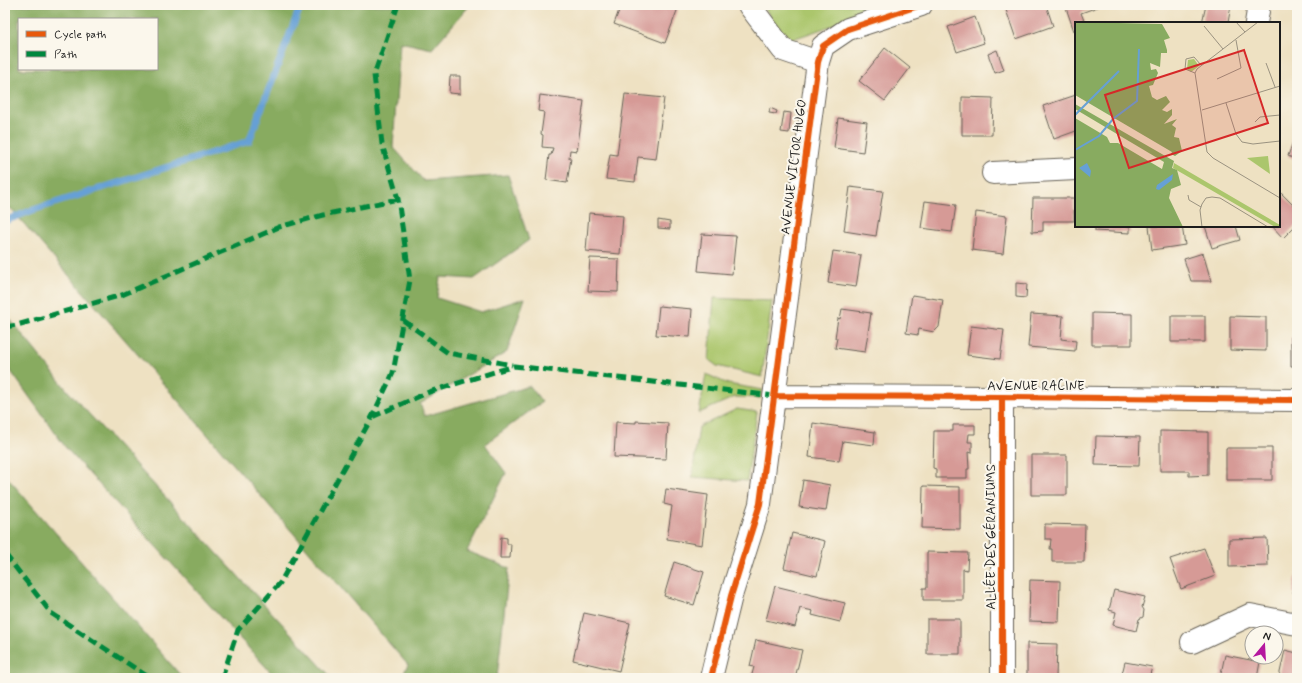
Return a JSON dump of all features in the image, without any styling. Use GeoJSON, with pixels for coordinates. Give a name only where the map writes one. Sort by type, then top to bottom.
{"type":"FeatureCollection","features":[{"type":"Feature","properties":{"kind":"street"},"geometry":{"type":"LineString","coordinates":[[749,5],[783,50],[818,62]]}},
{"type":"Feature","properties":{"kind":"street","name":"AVENUE VICTOR HUGO"},"geometry":{"type":"LineString","coordinates":[[711,678],[731,596],[760,504],[818,62],[823,46],[848,29],[894,9],[921,5]]}},
{"type":"Feature","properties":{"kind":"street"},"geometry":{"type":"LineString","coordinates":[[1256,22],[1259,5]]}},
{"type":"Feature","properties":{"kind":"street"},"geometry":{"type":"LineString","coordinates":[[993,173],[1075,169]]}},
{"type":"Feature","properties":{"kind":"street","name":"AVENUE RACINE"},"geometry":{"type":"LineString","coordinates":[[775,396],[1297,400]]}},
{"type":"Feature","properties":{"kind":"street","name":"ALLÉE DES GÉRANIUMS"},"geometry":{"type":"LineString","coordinates":[[1002,397],[1002,678]]}},
{"type":"Feature","properties":{"kind":"street"},"geometry":{"type":"LineString","coordinates":[[1192,642],[1250,615],[1297,624]]}},
{"type":"Feature","properties":{"kind":"green space"},"geometry":{"type":"Polygon","coordinates":[[[5,5],[470,5],[432,49],[400,42],[393,147],[424,181],[508,175],[529,240],[474,279],[440,277],[437,298],[481,312],[525,298],[507,352],[420,404],[425,416],[530,386],[542,402],[485,444],[506,473],[467,551],[509,568],[497,678],[401,678],[408,665],[5,202],[5,5]]]}},
{"type":"Feature","properties":{"kind":"green space"},"geometry":{"type":"Polygon","coordinates":[[[764,5],[879,5],[877,10],[793,39],[785,34],[776,25],[768,14],[764,5]]]}},
{"type":"Feature","properties":{"kind":"green space"},"geometry":{"type":"Polygon","coordinates":[[[714,298],[772,301],[762,377],[717,366],[709,360],[714,298]]]}},
{"type":"Feature","properties":{"kind":"green space"},"geometry":{"type":"Polygon","coordinates":[[[5,313],[67,390],[332,678],[276,678],[66,448],[5,363],[5,313]]]}},
{"type":"Feature","properties":{"kind":"green space"},"geometry":{"type":"Polygon","coordinates":[[[706,374],[728,384],[763,390],[761,398],[735,397],[699,413],[706,374]]]}},
{"type":"Feature","properties":{"kind":"green space"},"geometry":{"type":"Polygon","coordinates":[[[737,409],[757,412],[747,481],[692,477],[699,427],[737,409]]]}},
{"type":"Feature","properties":{"kind":"green space"},"geometry":{"type":"Polygon","coordinates":[[[5,475],[183,678],[5,678],[5,475]]]}},
{"type":"Feature","properties":{"kind":"building"},"geometry":{"type":"Polygon","coordinates":[[[621,5],[670,5],[678,8],[665,43],[614,24],[621,5]]]}},
{"type":"Feature","properties":{"kind":"building"},"geometry":{"type":"Polygon","coordinates":[[[1012,5],[1046,5],[1053,26],[1016,39],[1005,7],[1012,5]]]}},
{"type":"Feature","properties":{"kind":"building"},"geometry":{"type":"Polygon","coordinates":[[[1065,5],[1103,5],[1081,13],[1085,22],[1075,22],[1074,31],[1065,5]]]}},
{"type":"Feature","properties":{"kind":"building"},"geometry":{"type":"Polygon","coordinates":[[[1206,5],[1231,5],[1228,22],[1202,22],[1206,5]]]}},
{"type":"Feature","properties":{"kind":"building"},"geometry":{"type":"Polygon","coordinates":[[[975,17],[984,43],[957,52],[948,27],[975,17]]]}},
{"type":"Feature","properties":{"kind":"building"},"geometry":{"type":"Polygon","coordinates":[[[885,48],[910,68],[885,101],[859,81],[885,48]]]}},
{"type":"Feature","properties":{"kind":"building"},"geometry":{"type":"Polygon","coordinates":[[[997,50],[1004,70],[995,73],[988,54],[997,50]]]}},
{"type":"Feature","properties":{"kind":"building"},"geometry":{"type":"Polygon","coordinates":[[[450,76],[460,76],[460,94],[449,93],[450,76]]]}},
{"type":"Feature","properties":{"kind":"building"},"geometry":{"type":"Polygon","coordinates":[[[625,94],[664,98],[656,159],[638,157],[635,182],[606,179],[610,154],[617,155],[625,94]]]}},
{"type":"Feature","properties":{"kind":"building"},"geometry":{"type":"Polygon","coordinates":[[[540,95],[584,101],[577,151],[570,150],[569,158],[571,158],[567,183],[546,180],[549,155],[551,155],[553,148],[542,147],[543,135],[541,134],[544,112],[538,111],[540,95]]]}},
{"type":"Feature","properties":{"kind":"building"},"geometry":{"type":"Polygon","coordinates":[[[1075,95],[1075,131],[1054,139],[1043,106],[1075,95]]]}},
{"type":"Feature","properties":{"kind":"building"},"geometry":{"type":"Polygon","coordinates":[[[962,97],[993,98],[992,135],[962,135],[962,97]]]}},
{"type":"Feature","properties":{"kind":"building"},"geometry":{"type":"Polygon","coordinates":[[[770,108],[777,111],[776,114],[769,113],[770,108]]]}},
{"type":"Feature","properties":{"kind":"building"},"geometry":{"type":"Polygon","coordinates":[[[784,112],[791,113],[789,133],[781,132],[784,112]]]}},
{"type":"Feature","properties":{"kind":"building"},"geometry":{"type":"Polygon","coordinates":[[[838,118],[867,122],[863,152],[834,148],[838,118]]]}},
{"type":"Feature","properties":{"kind":"building"},"geometry":{"type":"Polygon","coordinates":[[[1294,139],[1297,140],[1297,160],[1288,156],[1294,139]]]}},
{"type":"Feature","properties":{"kind":"building"},"geometry":{"type":"Polygon","coordinates":[[[850,187],[883,191],[876,236],[844,231],[850,187]]]}},
{"type":"Feature","properties":{"kind":"building"},"geometry":{"type":"Polygon","coordinates":[[[1280,192],[1297,209],[1297,224],[1283,238],[1273,227],[1280,227],[1280,192]]]}},
{"type":"Feature","properties":{"kind":"building"},"geometry":{"type":"Polygon","coordinates":[[[1033,198],[1074,198],[1074,221],[1043,221],[1043,231],[1032,232],[1033,198]]]}},
{"type":"Feature","properties":{"kind":"building"},"geometry":{"type":"Polygon","coordinates":[[[925,201],[956,205],[952,232],[921,228],[925,201]]]}},
{"type":"Feature","properties":{"kind":"building"},"geometry":{"type":"Polygon","coordinates":[[[976,212],[1007,216],[1003,254],[972,250],[976,212]]]}},
{"type":"Feature","properties":{"kind":"building"},"geometry":{"type":"Polygon","coordinates":[[[589,213],[623,216],[620,254],[586,251],[589,213]]]}},
{"type":"Feature","properties":{"kind":"building"},"geometry":{"type":"Polygon","coordinates":[[[658,220],[670,222],[670,229],[658,228],[658,220]]]}},
{"type":"Feature","properties":{"kind":"building"},"geometry":{"type":"Polygon","coordinates":[[[1095,227],[1130,227],[1130,233],[1095,231],[1095,227]]]}},
{"type":"Feature","properties":{"kind":"building"},"geometry":{"type":"Polygon","coordinates":[[[1149,227],[1182,227],[1185,245],[1152,250],[1149,227]]]}},
{"type":"Feature","properties":{"kind":"building"},"geometry":{"type":"Polygon","coordinates":[[[1205,227],[1236,227],[1240,240],[1212,248],[1205,227]]]}},
{"type":"Feature","properties":{"kind":"building"},"geometry":{"type":"Polygon","coordinates":[[[702,234],[736,236],[732,274],[698,271],[702,234]]]}},
{"type":"Feature","properties":{"kind":"building"},"geometry":{"type":"Polygon","coordinates":[[[833,251],[861,255],[856,287],[828,283],[833,251]]]}},
{"type":"Feature","properties":{"kind":"building"},"geometry":{"type":"Polygon","coordinates":[[[1203,253],[1211,281],[1191,281],[1184,259],[1203,253]]]}},
{"type":"Feature","properties":{"kind":"building"},"geometry":{"type":"Polygon","coordinates":[[[590,258],[619,259],[618,292],[588,291],[590,258]]]}},
{"type":"Feature","properties":{"kind":"building"},"geometry":{"type":"Polygon","coordinates":[[[1016,283],[1027,284],[1026,298],[1016,297],[1016,283]]]}},
{"type":"Feature","properties":{"kind":"building"},"geometry":{"type":"Polygon","coordinates":[[[912,295],[943,300],[939,327],[934,332],[919,329],[918,335],[906,333],[912,295]]]}},
{"type":"Feature","properties":{"kind":"building"},"geometry":{"type":"Polygon","coordinates":[[[659,306],[692,309],[690,337],[656,335],[659,306]]]}},
{"type":"Feature","properties":{"kind":"building"},"geometry":{"type":"Polygon","coordinates":[[[842,309],[871,313],[865,352],[835,348],[838,318],[840,319],[842,309]]]}},
{"type":"Feature","properties":{"kind":"building"},"geometry":{"type":"Polygon","coordinates":[[[1092,313],[1132,314],[1132,345],[1092,345],[1092,313]]]}},
{"type":"Feature","properties":{"kind":"building"},"geometry":{"type":"Polygon","coordinates":[[[1031,314],[1063,316],[1061,339],[1076,341],[1075,351],[1028,347],[1031,314]]]}},
{"type":"Feature","properties":{"kind":"building"},"geometry":{"type":"Polygon","coordinates":[[[1171,316],[1205,316],[1205,342],[1171,342],[1171,316]]]}},
{"type":"Feature","properties":{"kind":"building"},"geometry":{"type":"Polygon","coordinates":[[[1230,316],[1266,317],[1266,351],[1230,350],[1230,316]]]}},
{"type":"Feature","properties":{"kind":"building"},"geometry":{"type":"Polygon","coordinates":[[[971,326],[1004,330],[1000,359],[967,355],[971,326]]]}},
{"type":"Feature","properties":{"kind":"building"},"geometry":{"type":"Polygon","coordinates":[[[1291,337],[1297,337],[1297,366],[1291,366],[1291,337]]]}},
{"type":"Feature","properties":{"kind":"building"},"geometry":{"type":"Polygon","coordinates":[[[636,421],[668,423],[666,459],[614,457],[616,422],[636,423],[636,421]]]}},
{"type":"Feature","properties":{"kind":"building"},"geometry":{"type":"Polygon","coordinates":[[[813,423],[875,432],[874,445],[843,441],[839,461],[809,457],[813,423]]]}},
{"type":"Feature","properties":{"kind":"building"},"geometry":{"type":"Polygon","coordinates":[[[953,425],[975,425],[975,434],[969,434],[968,442],[972,442],[972,453],[968,452],[969,469],[967,469],[967,478],[936,478],[936,469],[933,468],[934,431],[953,431],[953,425]]]}},
{"type":"Feature","properties":{"kind":"building"},"geometry":{"type":"Polygon","coordinates":[[[1160,431],[1208,432],[1208,475],[1189,476],[1189,471],[1160,471],[1160,431]]]}},
{"type":"Feature","properties":{"kind":"building"},"geometry":{"type":"Polygon","coordinates":[[[1096,436],[1140,437],[1139,466],[1095,465],[1096,436]]]}},
{"type":"Feature","properties":{"kind":"building"},"geometry":{"type":"Polygon","coordinates":[[[1226,448],[1272,448],[1272,480],[1226,480],[1226,448]]]}},
{"type":"Feature","properties":{"kind":"building"},"geometry":{"type":"Polygon","coordinates":[[[1031,455],[1067,455],[1067,495],[1031,495],[1031,455]]]}},
{"type":"Feature","properties":{"kind":"building"},"geometry":{"type":"Polygon","coordinates":[[[803,480],[830,485],[826,511],[799,507],[803,480]]]}},
{"type":"Feature","properties":{"kind":"building"},"geometry":{"type":"Polygon","coordinates":[[[923,486],[960,487],[960,529],[922,528],[923,486]]]}},
{"type":"Feature","properties":{"kind":"building"},"geometry":{"type":"Polygon","coordinates":[[[666,489],[708,495],[702,545],[667,539],[672,506],[664,504],[666,489]]]}},
{"type":"Feature","properties":{"kind":"building"},"geometry":{"type":"Polygon","coordinates":[[[1045,524],[1085,525],[1084,562],[1052,562],[1052,549],[1050,549],[1051,539],[1045,539],[1045,524]]]}},
{"type":"Feature","properties":{"kind":"building"},"geometry":{"type":"Polygon","coordinates":[[[792,533],[825,541],[817,576],[784,568],[792,533]]]}},
{"type":"Feature","properties":{"kind":"building"},"geometry":{"type":"Polygon","coordinates":[[[501,537],[507,538],[507,544],[511,544],[510,558],[500,558],[501,537]]]}},
{"type":"Feature","properties":{"kind":"building"},"geometry":{"type":"Polygon","coordinates":[[[1267,538],[1268,566],[1229,567],[1229,539],[1267,538]]]}},
{"type":"Feature","properties":{"kind":"building"},"geometry":{"type":"Polygon","coordinates":[[[1204,548],[1215,576],[1181,589],[1170,559],[1204,548]]]}},
{"type":"Feature","properties":{"kind":"building"},"geometry":{"type":"Polygon","coordinates":[[[927,552],[968,553],[967,570],[963,569],[963,600],[923,600],[923,588],[927,588],[927,552]]]}},
{"type":"Feature","properties":{"kind":"building"},"geometry":{"type":"Polygon","coordinates":[[[674,562],[704,572],[694,605],[664,596],[674,562]]]}},
{"type":"Feature","properties":{"kind":"building"},"geometry":{"type":"Polygon","coordinates":[[[1297,577],[1297,594],[1293,593],[1297,577]]]}},
{"type":"Feature","properties":{"kind":"building"},"geometry":{"type":"Polygon","coordinates":[[[1030,580],[1060,581],[1059,622],[1029,621],[1030,580]]]}},
{"type":"Feature","properties":{"kind":"building"},"geometry":{"type":"Polygon","coordinates":[[[775,586],[845,603],[840,622],[812,615],[813,611],[800,608],[795,627],[766,620],[775,586]]]}},
{"type":"Feature","properties":{"kind":"building"},"geometry":{"type":"Polygon","coordinates":[[[1114,590],[1145,597],[1142,607],[1144,610],[1143,617],[1139,619],[1136,631],[1113,625],[1116,612],[1109,610],[1114,590]]]}},
{"type":"Feature","properties":{"kind":"building"},"geometry":{"type":"Polygon","coordinates":[[[584,613],[630,623],[619,671],[573,660],[584,613]]]}},
{"type":"Feature","properties":{"kind":"building"},"geometry":{"type":"Polygon","coordinates":[[[927,619],[960,619],[960,654],[927,654],[927,619]]]}},
{"type":"Feature","properties":{"kind":"building"},"geometry":{"type":"Polygon","coordinates":[[[756,640],[802,650],[795,678],[751,678],[754,667],[750,666],[756,640]]]}},
{"type":"Feature","properties":{"kind":"building"},"geometry":{"type":"Polygon","coordinates":[[[1027,643],[1057,644],[1056,678],[1027,678],[1027,643]]]}},
{"type":"Feature","properties":{"kind":"building"},"geometry":{"type":"Polygon","coordinates":[[[1285,650],[1297,653],[1297,678],[1279,677],[1282,665],[1284,665],[1285,650]]]}},
{"type":"Feature","properties":{"kind":"building"},"geometry":{"type":"Polygon","coordinates":[[[1225,655],[1244,659],[1244,665],[1259,665],[1257,678],[1220,678],[1225,655]]]}},
{"type":"Feature","properties":{"kind":"building"},"geometry":{"type":"Polygon","coordinates":[[[1125,662],[1152,667],[1149,678],[1121,678],[1125,662]]]}},
{"type":"Feature","properties":{"kind":"waterway"},"geometry":{"type":"LineString","coordinates":[[5,221],[33,210],[249,141],[301,5]]}},
{"type":"Feature","properties":{"kind":"marked path"},"geometry":{"type":"LineString","coordinates":[[222,678],[238,630],[280,583],[372,417],[393,373],[410,280],[398,199],[382,144],[374,75],[398,5]]}},
{"type":"Feature","properties":{"kind":"marked path"},"geometry":{"type":"LineString","coordinates":[[5,327],[17,325],[122,295],[279,227],[323,215],[398,199]]}},
{"type":"Feature","properties":{"kind":"marked path"},"geometry":{"type":"LineString","coordinates":[[403,320],[448,353],[512,365]]}},
{"type":"Feature","properties":{"kind":"marked path"},"geometry":{"type":"LineString","coordinates":[[372,417],[429,392],[514,366],[775,396]]}},
{"type":"Feature","properties":{"kind":"marked path"},"geometry":{"type":"LineString","coordinates":[[5,554],[51,613],[150,678]]}},
{"type":"Feature","properties":{"kind":"cycle path"},"geometry":{"type":"LineString","coordinates":[[711,678],[731,596],[760,504],[818,62],[823,46],[848,29],[921,5]]}},
{"type":"Feature","properties":{"kind":"cycle path"},"geometry":{"type":"LineString","coordinates":[[775,396],[1297,400]]}},
{"type":"Feature","properties":{"kind":"cycle path"},"geometry":{"type":"LineString","coordinates":[[1002,397],[1002,678]]}}]}
